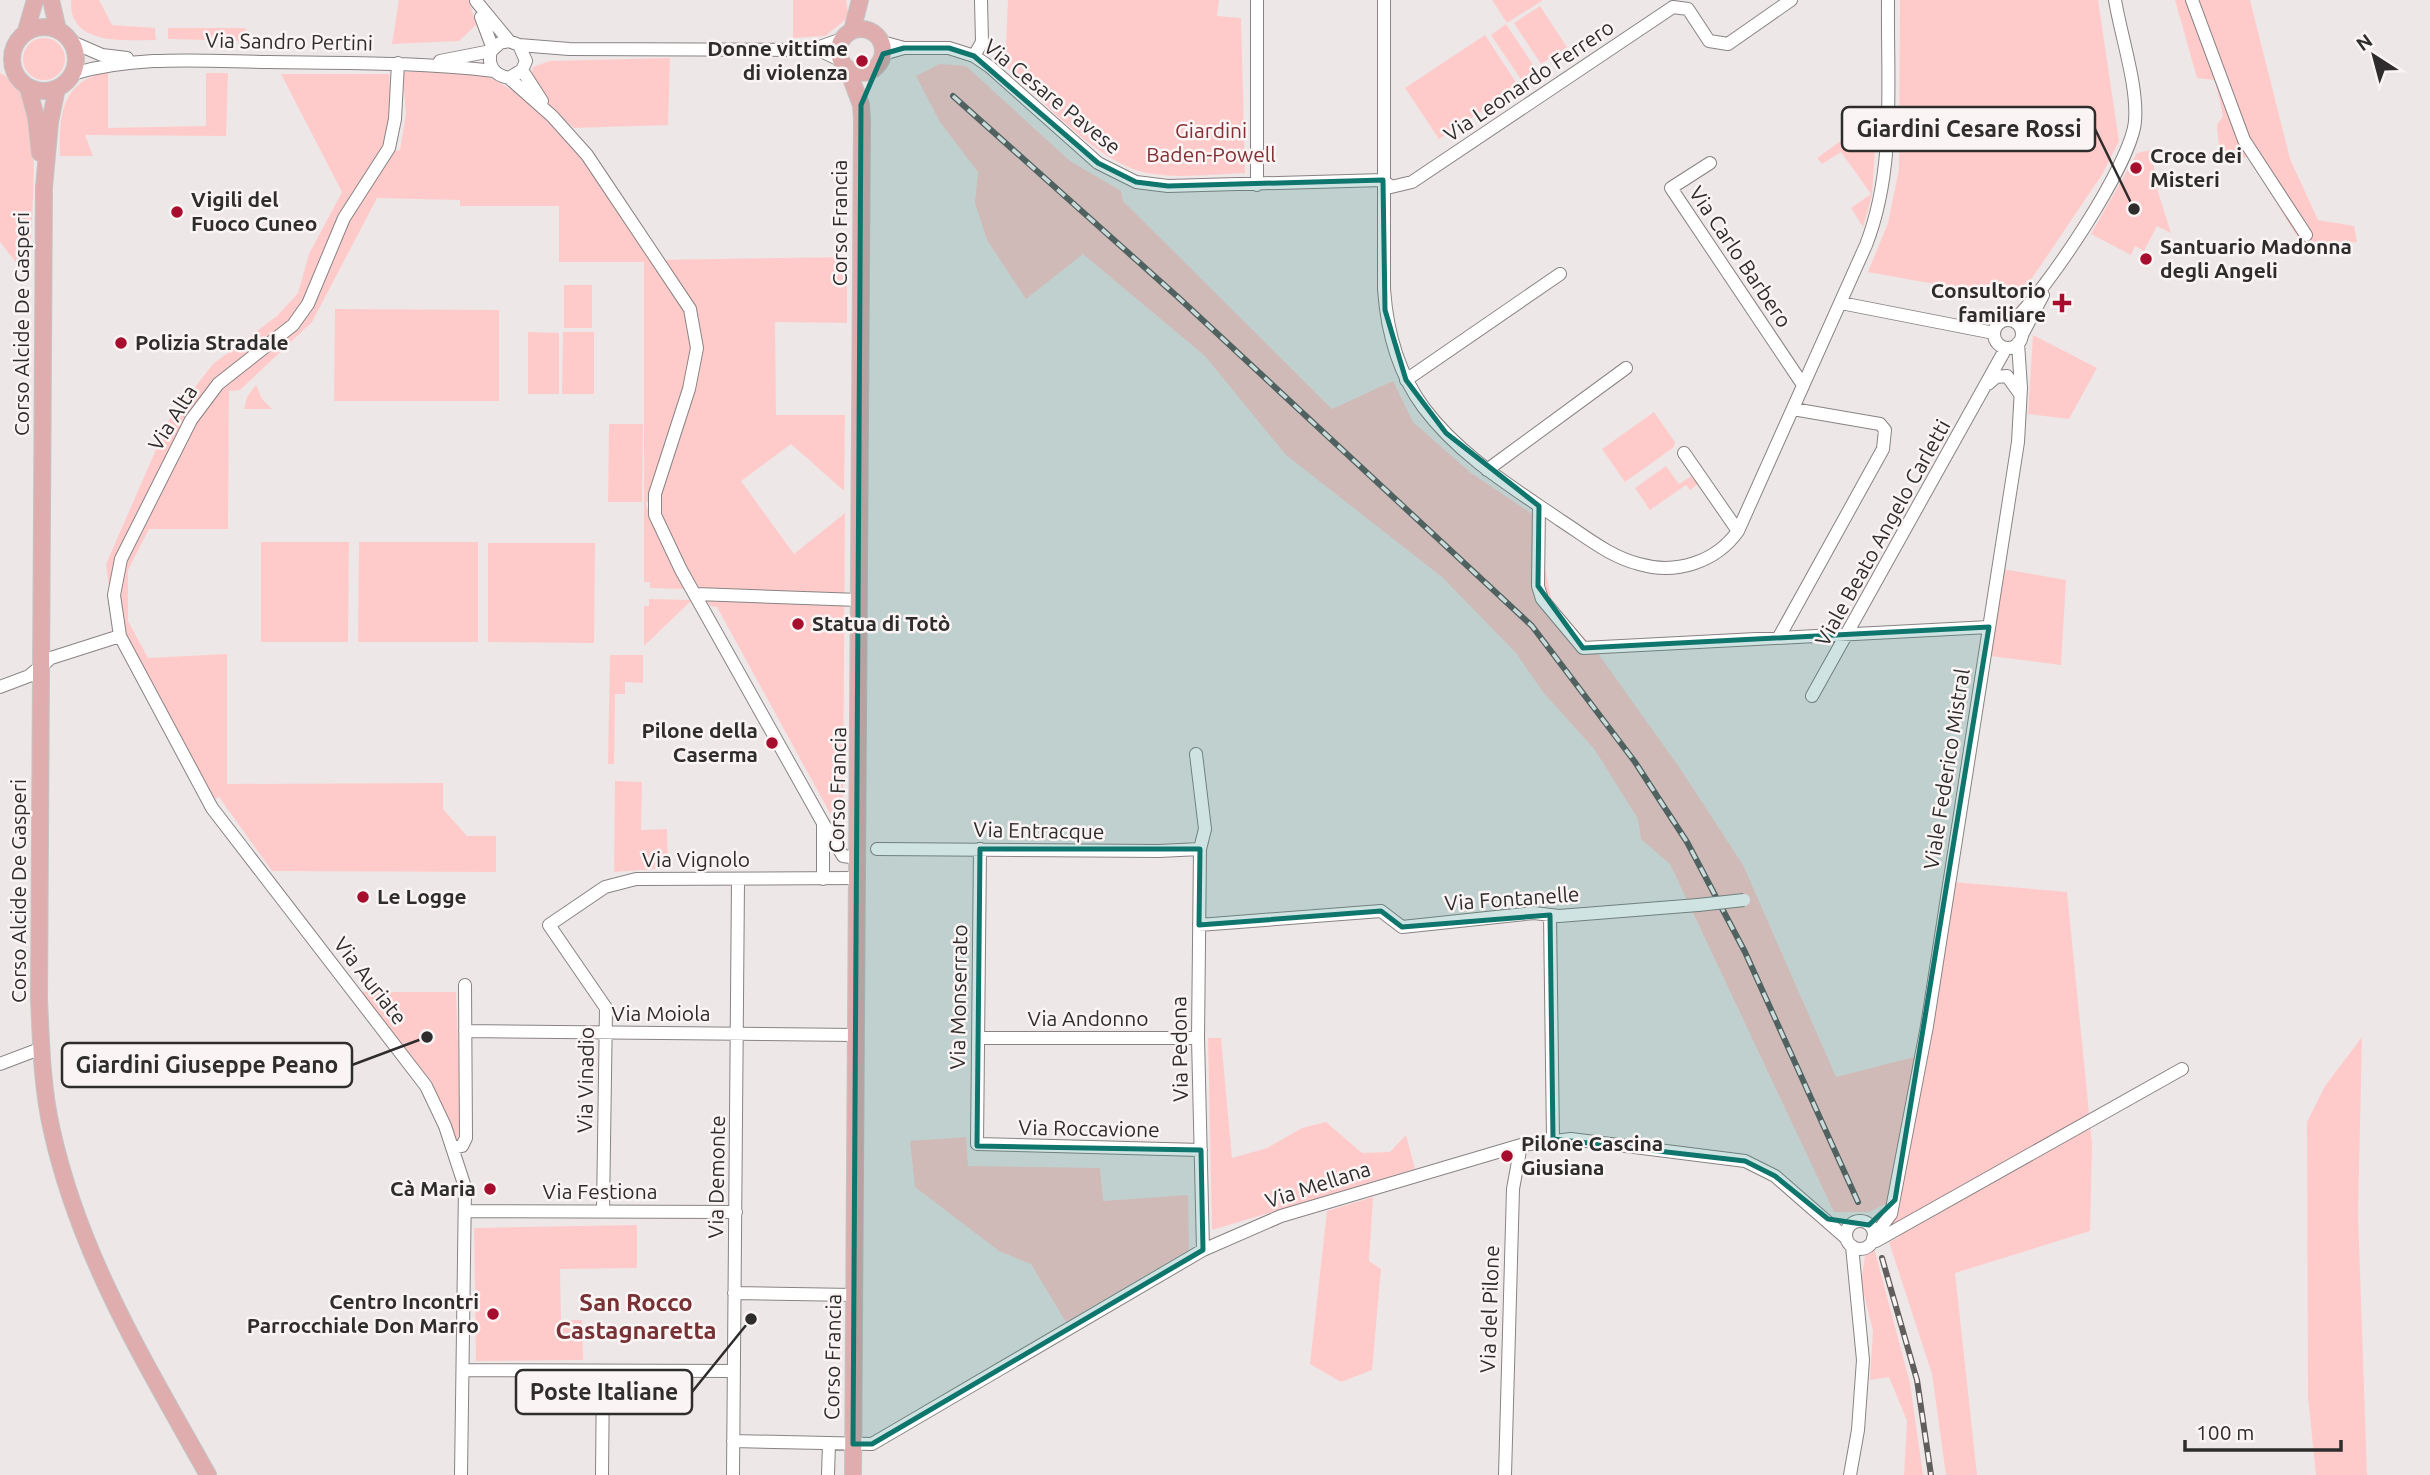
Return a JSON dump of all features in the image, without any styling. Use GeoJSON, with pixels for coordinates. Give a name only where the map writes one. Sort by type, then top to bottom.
{"type":"FeatureCollection","features":[{"type":"Feature","properties":{"kind":"main road"},"geometry":{"type":"LineString","coordinates":[[14,39],[36,27],[58,30],[72,42],[76,64],[72,74],[57,88],[37,90],[28,87],[8,71],[14,39],[35,0]]}},
{"type":"Feature","properties":{"kind":"main road"},"geometry":{"type":"LineString","coordinates":[[51,0],[58,30]]}},
{"type":"Feature","properties":{"kind":"main road"},"geometry":{"type":"LineString","coordinates":[[862,0],[869,30],[883,48],[872,71],[859,74],[844,65],[838,52],[862,0]]}},
{"type":"Feature","properties":{"kind":"main road"},"geometry":{"type":"LineString","coordinates":[[847,35],[869,30]]}},
{"type":"Feature","properties":{"kind":"main road","name":"Corso Francia"},"geometry":{"type":"LineString","coordinates":[[844,65],[862,105]]}},
{"type":"Feature","properties":{"kind":"main road","name":"Corso Francia"},"geometry":{"type":"LineString","coordinates":[[853,1475],[862,105],[872,71]]}},
{"type":"Feature","properties":{"kind":"main road","name":"Corso Alcide De Gasperi"},"geometry":{"type":"LineString","coordinates":[[28,87],[36,117],[44,187]]}},
{"type":"Feature","properties":{"kind":"main road","name":"Corso Alcide De Gasperi"},"geometry":{"type":"LineString","coordinates":[[57,88],[50,122],[44,187],[39,999],[43,1082],[62,1173],[89,1251],[114,1304],[208,1475]]}},
{"type":"Feature","properties":{"kind":"street"},"geometry":{"type":"LineString","coordinates":[[475,0],[514,43],[552,116]]}},
{"type":"Feature","properties":{"kind":"street"},"geometry":{"type":"LineString","coordinates":[[475,0],[492,50],[490,65],[494,71],[509,78],[552,116],[587,155],[690,309],[697,348],[689,389],[655,495],[655,514],[664,538],[823,823],[843,856],[858,858]]}},
{"type":"Feature","properties":{"kind":"street"},"geometry":{"type":"LineString","coordinates":[[974,56],[982,42],[981,0]]}},
{"type":"Feature","properties":{"kind":"street"},"geometry":{"type":"LineString","coordinates":[[1257,0],[1257,185]]}},
{"type":"Feature","properties":{"kind":"street"},"geometry":{"type":"LineString","coordinates":[[1384,0],[1385,310],[1389,332],[1406,380],[1425,409],[1446,433],[1487,470],[1612,553],[1653,567],[1683,566],[1700,562],[1724,548],[1738,531],[1878,215],[1887,154],[1888,0]]}},
{"type":"Feature","properties":{"kind":"street","name":"Via Leonardo Ferrero"},"geometry":{"type":"LineString","coordinates":[[1383,180],[1391,187],[1412,182],[1673,7],[1688,9],[1709,41],[1728,44],[1791,0]]}},
{"type":"Feature","properties":{"kind":"street","name":"Viale Federico Mistral"},"geometry":{"type":"LineString","coordinates":[[1862,1240],[1891,1214],[1927,1026],[2018,442],[2020,394],[2015,342],[2054,271],[2127,152],[2135,112],[2115,0]]}},
{"type":"Feature","properties":{"kind":"street"},"geometry":{"type":"LineString","coordinates":[[2192,0],[2244,140],[2306,235]]}},
{"type":"Feature","properties":{"kind":"street"},"geometry":{"type":"LineString","coordinates":[[492,50],[514,43],[569,49],[818,50],[847,35]]}},
{"type":"Feature","properties":{"kind":"street","name":"Via Sandro Pertini"},"geometry":{"type":"LineString","coordinates":[[72,42],[102,55],[149,60],[429,63],[494,71]]}},
{"type":"Feature","properties":{"kind":"street","name":"Via Cesare Pavese"},"geometry":{"type":"LineString","coordinates":[[883,48],[949,48],[974,56],[990,67],[1098,163],[1136,182],[1168,186],[1383,180]]}},
{"type":"Feature","properties":{"kind":"street"},"geometry":{"type":"LineString","coordinates":[[509,78],[524,66],[569,49]]}},
{"type":"Feature","properties":{"kind":"street","name":"Via Sandro Pertini"},"geometry":{"type":"LineString","coordinates":[[429,63],[492,50]]}},
{"type":"Feature","properties":{"kind":"street"},"geometry":{"type":"LineString","coordinates":[[818,50],[844,65]]}},
{"type":"Feature","properties":{"kind":"street","name":"Via Sandro Pertini"},"geometry":{"type":"LineString","coordinates":[[72,74],[100,66],[149,60]]}},
{"type":"Feature","properties":{"kind":"street","name":"Via Alta"},"geometry":{"type":"LineString","coordinates":[[120,636],[115,584],[121,559],[135,526],[204,401],[225,378],[292,325],[308,304],[344,218],[389,148],[395,119],[398,63]]}},
{"type":"Feature","properties":{"kind":"street","name":"Via Carlo Barbero"},"geometry":{"type":"LineString","coordinates":[[1710,163],[1671,188],[1803,385]]}},
{"type":"Feature","properties":{"kind":"street","name":"Viale Federico Mistral"},"geometry":{"type":"LineString","coordinates":[[2013,321],[2054,271]]}},
{"type":"Feature","properties":{"kind":"street"},"geometry":{"type":"LineString","coordinates":[[1406,380],[1560,274]]}},
{"type":"Feature","properties":{"kind":"street"},"geometry":{"type":"LineString","coordinates":[[1841,303],[1994,333]]}},
{"type":"Feature","properties":{"kind":"street"},"geometry":{"type":"LineString","coordinates":[[2013,321],[2020,326],[2015,342],[1999,344],[1994,333],[2000,322],[2013,321]]}},
{"type":"Feature","properties":{"kind":"street","name":"Viale Beato Angelo Carletti"},"geometry":{"type":"LineString","coordinates":[[1812,696],[1986,387],[2015,342]]}},
{"type":"Feature","properties":{"kind":"street"},"geometry":{"type":"LineString","coordinates":[[1487,470],[1626,368]]}},
{"type":"Feature","properties":{"kind":"street"},"geometry":{"type":"LineString","coordinates":[[1986,387],[1996,377],[2007,376],[2020,394]]}},
{"type":"Feature","properties":{"kind":"street"},"geometry":{"type":"LineString","coordinates":[[1779,637],[1884,449],[1885,430],[1880,424],[1793,409]]}},
{"type":"Feature","properties":{"kind":"street"},"geometry":{"type":"LineString","coordinates":[[1684,453],[1738,531]]}},
{"type":"Feature","properties":{"kind":"street"},"geometry":{"type":"LineString","coordinates":[[1539,506],[1538,586],[1542,599],[1583,648],[1989,627]]}},
{"type":"Feature","properties":{"kind":"street"},"geometry":{"type":"LineString","coordinates":[[697,594],[859,600]]}},
{"type":"Feature","properties":{"kind":"street"},"geometry":{"type":"LineString","coordinates":[[0,687],[29,676],[51,659],[120,636]]}},
{"type":"Feature","properties":{"kind":"street","name":"Via Auriate"},"geometry":{"type":"LineString","coordinates":[[120,636],[212,808],[426,1086],[453,1148],[464,1183],[465,1211],[461,1475]]}},
{"type":"Feature","properties":{"kind":"street","name":"Via Pedona"},"geometry":{"type":"LineString","coordinates":[[1196,754],[1205,829],[1200,849],[1198,1038],[1203,1250]]}},
{"type":"Feature","properties":{"kind":"street"},"geometry":{"type":"LineString","coordinates":[[823,823],[823,879]]}},
{"type":"Feature","properties":{"kind":"street","name":"Via Entracque"},"geometry":{"type":"LineString","coordinates":[[877,849],[1200,849]]}},
{"type":"Feature","properties":{"kind":"street","name":"Via Monserrato"},"geometry":{"type":"LineString","coordinates":[[976,1144],[980,849]]}},
{"type":"Feature","properties":{"kind":"street","name":"Via Vignolo"},"geometry":{"type":"LineString","coordinates":[[548,925],[591,894],[618,882],[636,879],[858,878]]}},
{"type":"Feature","properties":{"kind":"street","name":"Via Demonte"},"geometry":{"type":"LineString","coordinates":[[733,1475],[738,880]]}},
{"type":"Feature","properties":{"kind":"street","name":"Via Fontanelle"},"geometry":{"type":"LineString","coordinates":[[1199,925],[1381,911],[1402,927],[1534,912],[1550,915],[1747,899]]}},
{"type":"Feature","properties":{"kind":"street"},"geometry":{"type":"LineString","coordinates":[[1550,915],[1553,1139]]}},
{"type":"Feature","properties":{"kind":"street","name":"Via Vinadio"},"geometry":{"type":"LineString","coordinates":[[548,925],[606,1008],[603,1211]]}},
{"type":"Feature","properties":{"kind":"street"},"geometry":{"type":"LineString","coordinates":[[453,1148],[465,1143],[466,985]]}},
{"type":"Feature","properties":{"kind":"street","name":"Via Moiola"},"geometry":{"type":"LineString","coordinates":[[465,1031],[857,1035]]}},
{"type":"Feature","properties":{"kind":"street","name":"Via Andonno"},"geometry":{"type":"LineString","coordinates":[[979,1038],[1198,1038]]}},
{"type":"Feature","properties":{"kind":"street"},"geometry":{"type":"LineString","coordinates":[[0,1064],[42,1048]]}},
{"type":"Feature","properties":{"kind":"street"},"geometry":{"type":"LineString","coordinates":[[1862,1240],[2182,1069]]}},
{"type":"Feature","properties":{"kind":"street","name":"Via Mellana"},"geometry":{"type":"LineString","coordinates":[[733,1441],[872,1444],[1203,1250],[1280,1216],[1521,1145],[1553,1139],[1745,1161],[1775,1175],[1828,1219],[1862,1240]]}},
{"type":"Feature","properties":{"kind":"street","name":"Via Roccavione"},"geometry":{"type":"LineString","coordinates":[[976,1144],[1201,1150]]}},
{"type":"Feature","properties":{"kind":"street","name":"Via del Pilone"},"geometry":{"type":"LineString","coordinates":[[1505,1475],[1513,1189],[1521,1145]]}},
{"type":"Feature","properties":{"kind":"street","name":"Via Festiona"},"geometry":{"type":"LineString","coordinates":[[465,1211],[736,1212]]}},
{"type":"Feature","properties":{"kind":"street"},"geometry":{"type":"LineString","coordinates":[[1828,1219],[1854,1222],[1862,1240],[1856,1279],[1863,1360],[1858,1430],[1850,1475]]}},
{"type":"Feature","properties":{"kind":"street"},"geometry":{"type":"LineString","coordinates":[[734,1293],[854,1295]]}},
{"type":"Feature","properties":{"kind":"street"},"geometry":{"type":"LineString","coordinates":[[463,1370],[734,1371]]}},
{"type":"Feature","properties":{"kind":"street"},"geometry":{"type":"LineString","coordinates":[[602,1475],[603,1371]]}},
{"type":"Feature","properties":{"kind":"street"},"geometry":{"type":"LineString","coordinates":[[828,1475],[829,1443]]}},
{"type":"Feature","properties":{"kind":"highlighted area"},"geometry":{"type":"Polygon","coordinates":[[[904,48],[949,48],[974,56],[1098,163],[1136,182],[1168,186],[1383,180],[1385,310],[1406,380],[1446,433],[1539,506],[1538,586],[1583,648],[1989,627],[1895,1200],[1869,1225],[1828,1219],[1775,1176],[1745,1161],[1553,1139],[1550,915],[1402,927],[1381,911],[1199,925],[1200,849],[980,849],[977,1146],[1201,1150],[1203,1250],[872,1444],[853,1444],[861,105],[883,54],[904,48]]]}},
{"type":"Feature","properties":{"kind":"green space"},"geometry":{"type":"Polygon","coordinates":[[[71,0],[99,0],[112,25],[155,28],[156,40],[114,39],[88,33],[72,15],[71,0]]]}},
{"type":"Feature","properties":{"kind":"green space"},"geometry":{"type":"Polygon","coordinates":[[[399,0],[469,0],[476,25],[459,41],[392,44],[399,0]]]}},
{"type":"Feature","properties":{"kind":"green space"},"geometry":{"type":"Polygon","coordinates":[[[793,0],[846,0],[849,17],[825,36],[793,38],[793,0]]]}},
{"type":"Feature","properties":{"kind":"green space","name":"Giardini Baden-Powell"},"geometry":{"type":"Polygon","coordinates":[[[1008,0],[1219,0],[1217,16],[1241,18],[1245,173],[1184,176],[1147,173],[1128,167],[1090,144],[1005,66],[1008,0]]]}},
{"type":"Feature","properties":{"kind":"green space"},"geometry":{"type":"Polygon","coordinates":[[[1492,0],[1543,0],[1507,23],[1492,0]]]}},
{"type":"Feature","properties":{"kind":"green space"},"geometry":{"type":"Polygon","coordinates":[[[1900,0],[2098,0],[2119,141],[2103,173],[2018,299],[1868,272],[1888,223],[1899,169],[1900,0]]]}},
{"type":"Feature","properties":{"kind":"green space"},"geometry":{"type":"Polygon","coordinates":[[[2175,0],[2250,0],[2290,159],[2318,220],[2354,226],[2357,242],[2303,246],[2248,157],[2220,159],[2217,125],[2223,116],[2215,80],[2197,78],[2175,0]]]}},
{"type":"Feature","properties":{"kind":"green space"},"geometry":{"type":"Polygon","coordinates":[[[1540,6],[1567,47],[1541,64],[1514,23],[1540,6]]]}},
{"type":"Feature","properties":{"kind":"green space"},"geometry":{"type":"Polygon","coordinates":[[[1506,24],[1539,74],[1524,84],[1491,35],[1506,24]]]}},
{"type":"Feature","properties":{"kind":"green space"},"geometry":{"type":"Polygon","coordinates":[[[168,28],[245,28],[250,41],[168,39],[168,28]]]}},
{"type":"Feature","properties":{"kind":"green space"},"geometry":{"type":"Polygon","coordinates":[[[1485,35],[1519,87],[1439,139],[1405,88],[1485,35]]]}},
{"type":"Feature","properties":{"kind":"green space"},"geometry":{"type":"Polygon","coordinates":[[[44,38],[59,44],[65,59],[59,74],[44,80],[29,74],[23,59],[29,44],[44,38]]]}},
{"type":"Feature","properties":{"kind":"green space"},"geometry":{"type":"Polygon","coordinates":[[[670,58],[668,125],[574,128],[551,109],[530,80],[533,67],[550,61],[670,58]]]}},
{"type":"Feature","properties":{"kind":"green space"},"geometry":{"type":"Polygon","coordinates":[[[940,64],[966,66],[1070,161],[1121,191],[1123,201],[1332,409],[1393,381],[1413,422],[1471,473],[1534,515],[1552,602],[1597,652],[1679,767],[1743,865],[1836,1077],[1926,1054],[1953,882],[2067,892],[2092,1143],[2090,1231],[1955,1273],[1977,1475],[1946,1475],[1932,1374],[1889,1242],[1899,1237],[1885,1204],[1869,1212],[1834,1212],[1670,864],[1641,839],[1638,819],[1595,750],[1543,692],[1516,653],[1442,577],[1286,455],[1205,356],[1083,254],[1026,299],[987,240],[975,203],[978,172],[940,122],[916,76],[940,64]]]}},
{"type":"Feature","properties":{"kind":"green space"},"geometry":{"type":"Polygon","coordinates":[[[108,72],[108,128],[206,126],[206,73],[228,73],[226,136],[85,135],[93,156],[60,156],[60,127],[66,102],[81,83],[108,72]]]}},
{"type":"Feature","properties":{"kind":"green space"},"geometry":{"type":"Polygon","coordinates":[[[402,72],[471,72],[498,82],[524,99],[575,150],[655,260],[847,257],[847,323],[775,322],[776,415],[845,415],[844,491],[791,444],[741,481],[794,554],[845,513],[843,815],[831,815],[717,607],[710,606],[678,552],[659,508],[645,501],[653,525],[687,589],[650,588],[650,582],[644,582],[644,262],[559,262],[559,206],[460,206],[460,200],[377,198],[312,322],[240,390],[229,391],[228,529],[149,529],[128,570],[128,621],[148,658],[227,654],[227,784],[443,783],[443,809],[467,836],[496,836],[496,872],[272,871],[219,797],[206,804],[111,631],[114,626],[106,564],[169,420],[213,364],[277,316],[298,293],[309,254],[342,192],[281,74],[389,74],[391,105],[381,153],[400,150],[406,113],[402,72]]]}},
{"type":"Feature","properties":{"kind":"green space"},"geometry":{"type":"Polygon","coordinates":[[[0,73],[23,90],[32,111],[34,156],[29,279],[0,242],[0,73]]]}},
{"type":"Feature","properties":{"kind":"green space"},"geometry":{"type":"Polygon","coordinates":[[[1877,115],[1872,195],[1863,227],[1851,208],[1871,194],[1841,152],[1822,164],[1817,158],[1877,115]]]}},
{"type":"Feature","properties":{"kind":"green space"},"geometry":{"type":"Polygon","coordinates":[[[2151,150],[2158,192],[2171,233],[2157,226],[2144,251],[2135,246],[2131,255],[2091,234],[2137,153],[2151,150]]]}},
{"type":"Feature","properties":{"kind":"green space"},"geometry":{"type":"Polygon","coordinates":[[[564,285],[592,285],[592,328],[564,328],[564,285]]]}},
{"type":"Feature","properties":{"kind":"green space"},"geometry":{"type":"Polygon","coordinates":[[[335,309],[499,310],[499,401],[334,401],[335,309]]]}},
{"type":"Feature","properties":{"kind":"green space"},"geometry":{"type":"Polygon","coordinates":[[[528,332],[559,333],[559,394],[528,394],[528,332]]]}},
{"type":"Feature","properties":{"kind":"green space"},"geometry":{"type":"Polygon","coordinates":[[[563,332],[594,332],[594,394],[562,394],[563,332]]]}},
{"type":"Feature","properties":{"kind":"green space"},"geometry":{"type":"Polygon","coordinates":[[[2033,335],[2097,368],[2069,419],[2028,414],[2033,335]]]}},
{"type":"Feature","properties":{"kind":"green space"},"geometry":{"type":"Polygon","coordinates":[[[256,385],[262,399],[272,409],[244,409],[247,397],[256,385]]]}},
{"type":"Feature","properties":{"kind":"green space"},"geometry":{"type":"Polygon","coordinates":[[[1654,412],[1675,442],[1674,447],[1625,482],[1602,449],[1654,412]]]}},
{"type":"Feature","properties":{"kind":"green space"},"geometry":{"type":"Polygon","coordinates":[[[609,424],[643,424],[642,502],[608,502],[609,424]]]}},
{"type":"Feature","properties":{"kind":"green space"},"geometry":{"type":"Polygon","coordinates":[[[1666,466],[1679,484],[1693,475],[1699,483],[1690,490],[1686,485],[1650,510],[1635,488],[1666,466]]]}},
{"type":"Feature","properties":{"kind":"green space"},"geometry":{"type":"Polygon","coordinates":[[[261,542],[349,542],[348,642],[261,642],[261,542]]]}},
{"type":"Feature","properties":{"kind":"green space"},"geometry":{"type":"Polygon","coordinates":[[[359,542],[478,542],[478,642],[358,642],[359,542]]]}},
{"type":"Feature","properties":{"kind":"green space"},"geometry":{"type":"Polygon","coordinates":[[[488,543],[595,543],[594,643],[488,642],[488,543]]]}},
{"type":"Feature","properties":{"kind":"green space"},"geometry":{"type":"Polygon","coordinates":[[[2003,569],[2066,580],[2061,665],[1990,656],[2003,569]]]}},
{"type":"Feature","properties":{"kind":"green space"},"geometry":{"type":"Polygon","coordinates":[[[649,599],[692,600],[644,646],[644,606],[649,606],[649,599]]]}},
{"type":"Feature","properties":{"kind":"green space"},"geometry":{"type":"Polygon","coordinates":[[[610,655],[643,655],[643,683],[625,682],[625,694],[615,694],[614,764],[608,764],[610,655]]]}},
{"type":"Feature","properties":{"kind":"green space"},"geometry":{"type":"Polygon","coordinates":[[[615,781],[642,782],[641,830],[667,829],[668,868],[614,872],[615,781]]]}},
{"type":"Feature","properties":{"kind":"green space"},"geometry":{"type":"Polygon","coordinates":[[[360,992],[456,992],[461,1122],[458,1139],[452,1137],[432,1082],[360,992]]]}},
{"type":"Feature","properties":{"kind":"green space"},"geometry":{"type":"Polygon","coordinates":[[[2362,1037],[2358,1215],[2367,1475],[2316,1475],[2308,1397],[2307,1122],[2325,1086],[2362,1037]]]}},
{"type":"Feature","properties":{"kind":"green space"},"geometry":{"type":"Polygon","coordinates":[[[1208,1038],[1221,1038],[1232,1158],[1267,1148],[1302,1128],[1326,1122],[1362,1153],[1390,1152],[1406,1135],[1415,1169],[1212,1230],[1208,1038]]]}},
{"type":"Feature","properties":{"kind":"green space"},"geometry":{"type":"Polygon","coordinates":[[[966,1137],[968,1166],[1100,1168],[1103,1201],[1188,1195],[1189,1250],[1066,1322],[1031,1264],[999,1251],[915,1187],[910,1141],[966,1137]]]}},
{"type":"Feature","properties":{"kind":"green space"},"geometry":{"type":"Polygon","coordinates":[[[1373,1197],[1369,1261],[1381,1269],[1372,1370],[1341,1382],[1310,1364],[1327,1211],[1373,1197]]]}},
{"type":"Feature","properties":{"kind":"green space"},"geometry":{"type":"Polygon","coordinates":[[[637,1225],[637,1268],[560,1269],[561,1320],[582,1320],[583,1360],[476,1361],[474,1228],[637,1225]]]}},
{"type":"Feature","properties":{"kind":"green space"},"geometry":{"type":"Polygon","coordinates":[[[1874,1248],[1910,1383],[1923,1475],[1904,1475],[1907,1421],[1889,1377],[1870,1380],[1873,1331],[1861,1282],[1865,1256],[1874,1248]]]}},
{"type":"Feature","properties":{"kind":"railway"},"geometry":{"type":"LineString","coordinates":[[953,96],[1180,299],[1532,626],[1635,762],[1687,842],[1745,952],[1858,1202]]}},
{"type":"Feature","properties":{"kind":"railway"},"geometry":{"type":"LineString","coordinates":[[1882,1258],[1917,1380],[1931,1475]]}},
{"type":"Feature","properties":{"kind":"place","name":"Donne vittime di violenza"},"geometry":{"type":"Point","coordinates":[862,61]}},
{"type":"Feature","properties":{"kind":"place","name":"Croce dei Misteri"},"geometry":{"type":"Point","coordinates":[2136,168]}},
{"type":"Feature","properties":{"kind":"place","name":"Giardini Cesare Rossi"},"geometry":{"type":"Point","coordinates":[2134,209]}},
{"type":"Feature","properties":{"kind":"place","name":"Vigili del Fuoco Cuneo"},"geometry":{"type":"Point","coordinates":[177,212]}},
{"type":"Feature","properties":{"kind":"place","name":"Santuario Madonna degli Angeli"},"geometry":{"type":"Point","coordinates":[2146,259]}},
{"type":"Feature","properties":{"kind":"place","name":"Consultorio familiare"},"geometry":{"type":"Point","coordinates":[2062,303]}},
{"type":"Feature","properties":{"kind":"place","name":"Polizia Stradale"},"geometry":{"type":"Point","coordinates":[121,343]}},
{"type":"Feature","properties":{"kind":"place","name":"Statua di Totò"},"geometry":{"type":"Point","coordinates":[798,624]}},
{"type":"Feature","properties":{"kind":"place","name":"Pilone della Caserma"},"geometry":{"type":"Point","coordinates":[772,743]}},
{"type":"Feature","properties":{"kind":"place","name":"Le Logge"},"geometry":{"type":"Point","coordinates":[363,897]}},
{"type":"Feature","properties":{"kind":"place","name":"Giardini Giuseppe Peano"},"geometry":{"type":"Point","coordinates":[427,1037]}},
{"type":"Feature","properties":{"kind":"place","name":"Pilone Cascina Giusiana"},"geometry":{"type":"Point","coordinates":[1507,1156]}},
{"type":"Feature","properties":{"kind":"place","name":"Cà Maria"},"geometry":{"type":"Point","coordinates":[490,1189]}},
{"type":"Feature","properties":{"kind":"place","name":"Centro Incontri Parrocchiale Don Marro"},"geometry":{"type":"Point","coordinates":[493,1314]}},
{"type":"Feature","properties":{"kind":"place","name":"Poste Italiane"},"geometry":{"type":"Point","coordinates":[751,1319]}},
{"type":"Feature","properties":{"kind":"district","name":"San Rocco Castagnaretta"},"geometry":{"type":"Point","coordinates":[636,1317]}}]}
